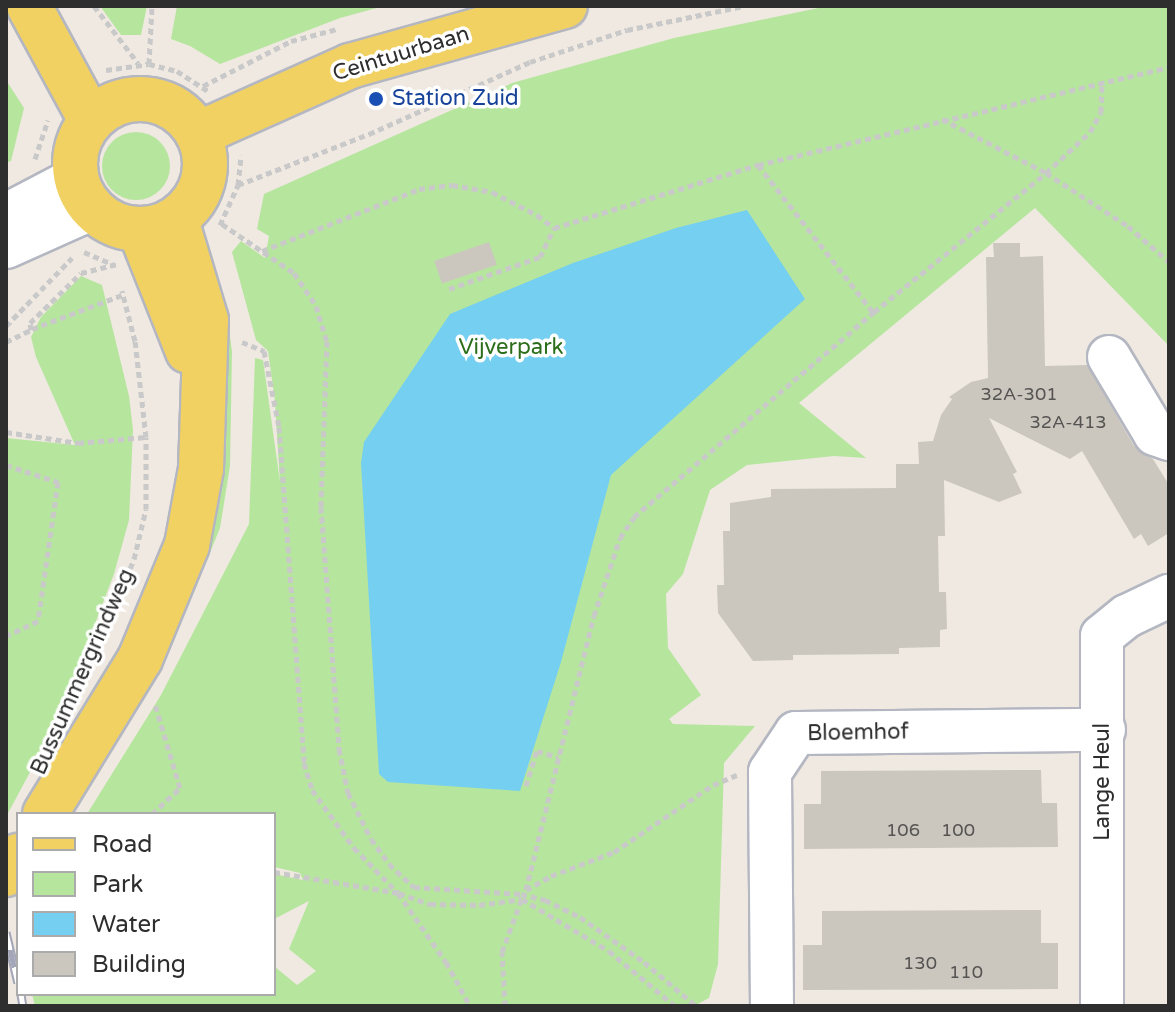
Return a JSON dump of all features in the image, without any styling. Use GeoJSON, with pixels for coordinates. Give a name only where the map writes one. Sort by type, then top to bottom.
{"type":"FeatureCollection","features":[{"type":"Feature","properties":{"kind":"main road"},"geometry":{"type":"LineString","coordinates":[[29,6],[117,95],[166,103],[185,116],[198,134],[205,157],[204,181],[193,203],[158,225],[113,225],[58,210],[76,148],[117,95]]}},
{"type":"Feature","properties":{"kind":"main road"},"geometry":{"type":"LineString","coordinates":[[43,6],[117,95]]}},
{"type":"Feature","properties":{"kind":"main road","name":"Ceintuurbaan"},"geometry":{"type":"LineString","coordinates":[[198,134],[350,66],[565,6]]}},
{"type":"Feature","properties":{"kind":"main road","name":"Bussummergrindweg"},"geometry":{"type":"LineString","coordinates":[[46,812],[140,659],[187,545],[201,469],[205,394],[158,225]]}},
{"type":"Feature","properties":{"kind":"street"},"geometry":{"type":"LineString","coordinates":[[6,247],[58,210]]}},
{"type":"Feature","properties":{"kind":"street"},"geometry":{"type":"LineString","coordinates":[[1109,357],[1155,434],[1169,439]]}},
{"type":"Feature","properties":{"kind":"street","name":"Lange Heul"},"geometry":{"type":"LineString","coordinates":[[1102,1006],[1102,636],[1127,616],[1169,596]]}},
{"type":"Feature","properties":{"kind":"street","name":"Bloemhof"},"geometry":{"type":"LineString","coordinates":[[770,772],[796,733],[1104,730]]}},
{"type":"Feature","properties":{"kind":"street"},"geometry":{"type":"LineString","coordinates":[[770,772],[772,1006]]}},
{"type":"Feature","properties":{"kind":"path"},"geometry":{"type":"LineString","coordinates":[[94,6],[117,95]]}},
{"type":"Feature","properties":{"kind":"path"},"geometry":{"type":"LineString","coordinates":[[149,64],[152,6]]}},
{"type":"Feature","properties":{"kind":"path"},"geometry":{"type":"LineString","coordinates":[[238,185],[369,134],[530,62],[627,30],[744,6]]}},
{"type":"Feature","properties":{"kind":"path"},"geometry":{"type":"LineString","coordinates":[[449,289],[540,257],[554,228],[758,165],[1169,67]]}},
{"type":"Feature","properties":{"kind":"path"},"geometry":{"type":"LineString","coordinates":[[505,1006],[502,952],[523,894],[599,603],[620,538],[634,517],[874,312],[1046,173],[1090,132],[1101,112],[1102,81]]}},
{"type":"Feature","properties":{"kind":"path"},"geometry":{"type":"LineString","coordinates":[[942,119],[1046,173],[1128,226],[1169,262]]}},
{"type":"Feature","properties":{"kind":"path"},"geometry":{"type":"LineString","coordinates":[[758,165],[874,312]]}},
{"type":"Feature","properties":{"kind":"path"},"geometry":{"type":"LineString","coordinates":[[262,251],[419,189],[452,185],[492,192],[537,215],[554,228]]}},
{"type":"Feature","properties":{"kind":"path"},"geometry":{"type":"LineString","coordinates":[[6,326],[58,210]]}},
{"type":"Feature","properties":{"kind":"path"},"geometry":{"type":"LineString","coordinates":[[222,224],[294,273],[316,306],[327,341],[321,507],[339,749],[348,793],[371,839],[389,864],[414,887],[523,894],[545,900],[580,917],[644,962],[696,1006]]}},
{"type":"Feature","properties":{"kind":"path"},"geometry":{"type":"LineString","coordinates":[[31,330],[30,323],[81,273],[112,264],[116,274]]}},
{"type":"Feature","properties":{"kind":"path","name":"Bussummergrindweg"},"geometry":{"type":"LineString","coordinates":[[87,671],[134,559],[146,509],[146,437],[135,341],[120,283]]}},
{"type":"Feature","properties":{"kind":"path"},"geometry":{"type":"LineString","coordinates":[[6,342],[48,320],[122,295]]}},
{"type":"Feature","properties":{"kind":"path"},"geometry":{"type":"LineString","coordinates":[[237,340],[264,351],[279,427],[304,763],[312,790],[354,848],[398,893],[446,962],[470,1006]]}},
{"type":"Feature","properties":{"kind":"path"},"geometry":{"type":"LineString","coordinates":[[6,432],[78,443],[146,437]]}},
{"type":"Feature","properties":{"kind":"path"},"geometry":{"type":"LineString","coordinates":[[6,465],[58,482],[38,621],[6,636]]}},
{"type":"Feature","properties":{"kind":"path"},"geometry":{"type":"LineString","coordinates":[[153,691],[156,713],[180,780],[180,788],[154,812]]}},
{"type":"Feature","properties":{"kind":"path"},"geometry":{"type":"LineString","coordinates":[[526,786],[537,751],[558,757]]}},
{"type":"Feature","properties":{"kind":"path"},"geometry":{"type":"LineString","coordinates":[[276,872],[398,893],[430,904],[479,905],[523,894],[551,876],[614,852],[713,785],[737,775],[770,772]]}},
{"type":"Feature","properties":{"kind":"path"},"geometry":{"type":"LineString","coordinates":[[523,894],[598,944],[675,1006]]}},
{"type":"Feature","properties":{"kind":"green space"},"geometry":{"type":"Polygon","coordinates":[[[100,6],[147,6],[141,35],[121,35],[100,6]]]}},
{"type":"Feature","properties":{"kind":"green space"},"geometry":{"type":"Polygon","coordinates":[[[177,6],[384,6],[340,18],[220,64],[171,39],[177,6]]]}},
{"type":"Feature","properties":{"kind":"green space","name":"Vijverpark"},"geometry":{"type":"Polygon","coordinates":[[[828,6],[1169,6],[1169,346],[1035,208],[799,403],[866,458],[834,456],[747,465],[710,490],[683,574],[666,594],[668,648],[701,695],[669,719],[673,724],[755,726],[724,763],[718,964],[709,998],[694,1006],[35,1006],[32,996],[276,996],[276,968],[297,985],[316,971],[289,949],[309,901],[276,918],[276,874],[303,880],[300,873],[276,867],[276,812],[88,812],[161,695],[249,524],[255,358],[263,360],[280,482],[268,351],[256,340],[232,252],[241,241],[265,258],[269,236],[257,229],[264,194],[512,83],[674,38],[828,6]]]}},
{"type":"Feature","properties":{"kind":"green space"},"geometry":{"type":"Polygon","coordinates":[[[6,80],[24,108],[11,161],[6,163],[6,80]]]}},
{"type":"Feature","properties":{"kind":"green space"},"geometry":{"type":"Polygon","coordinates":[[[136,132],[160,142],[170,166],[160,190],[136,200],[112,190],[102,166],[112,142],[136,132]]]}},
{"type":"Feature","properties":{"kind":"green space"},"geometry":{"type":"Polygon","coordinates":[[[211,268],[228,321],[232,352],[230,466],[220,528],[185,614],[209,533],[211,268]]]}},
{"type":"Feature","properties":{"kind":"green space"},"geometry":{"type":"Polygon","coordinates":[[[81,276],[102,285],[129,396],[133,430],[129,520],[114,574],[59,718],[6,817],[6,438],[75,445],[36,357],[31,337],[41,317],[81,276]]]}},
{"type":"Feature","properties":{"kind":"water"},"geometry":{"type":"Polygon","coordinates":[[[747,210],[805,299],[611,475],[561,662],[520,791],[388,782],[379,774],[361,463],[364,442],[450,314],[573,263],[676,228],[747,210]]]}},
{"type":"Feature","properties":{"kind":"building"},"geometry":{"type":"Polygon","coordinates":[[[489,242],[497,265],[442,284],[434,261],[489,242]]]}},
{"type":"Feature","properties":{"kind":"building"},"geometry":{"type":"Polygon","coordinates":[[[993,243],[1020,243],[1020,257],[1043,256],[1045,366],[1087,365],[1134,446],[1153,459],[1169,485],[1169,533],[1148,546],[1141,534],[1134,539],[1082,451],[1070,459],[989,418],[1017,472],[1013,474],[1022,493],[999,502],[944,480],[945,536],[938,536],[939,592],[946,592],[947,629],[940,630],[940,647],[899,648],[899,654],[793,655],[793,660],[753,661],[718,613],[717,585],[724,585],[723,531],[730,531],[730,503],[771,497],[771,489],[896,488],[896,464],[919,464],[918,442],[933,441],[941,415],[952,399],[949,397],[971,382],[988,378],[986,257],[994,257],[993,243]]]}},
{"type":"Feature","properties":{"kind":"building"},"geometry":{"type":"Polygon","coordinates":[[[1041,770],[1042,803],[1057,803],[1058,847],[804,849],[804,804],[821,804],[821,771],[1041,770]]]}},
{"type":"Feature","properties":{"kind":"building"},"geometry":{"type":"Polygon","coordinates":[[[1041,910],[1041,943],[1058,943],[1058,989],[803,990],[803,945],[822,945],[822,911],[1041,910]]]}},
{"type":"Feature","properties":{"kind":"railway"},"geometry":{"type":"LineString","coordinates":[[6,932],[16,974]]}},
{"type":"Feature","properties":{"kind":"railway"},"geometry":{"type":"LineString","coordinates":[[21,996],[23,1006]]}},
{"type":"Feature","properties":{"kind":"place","name":"Station Zuid"},"geometry":{"type":"Point","coordinates":[376,99]}}]}
